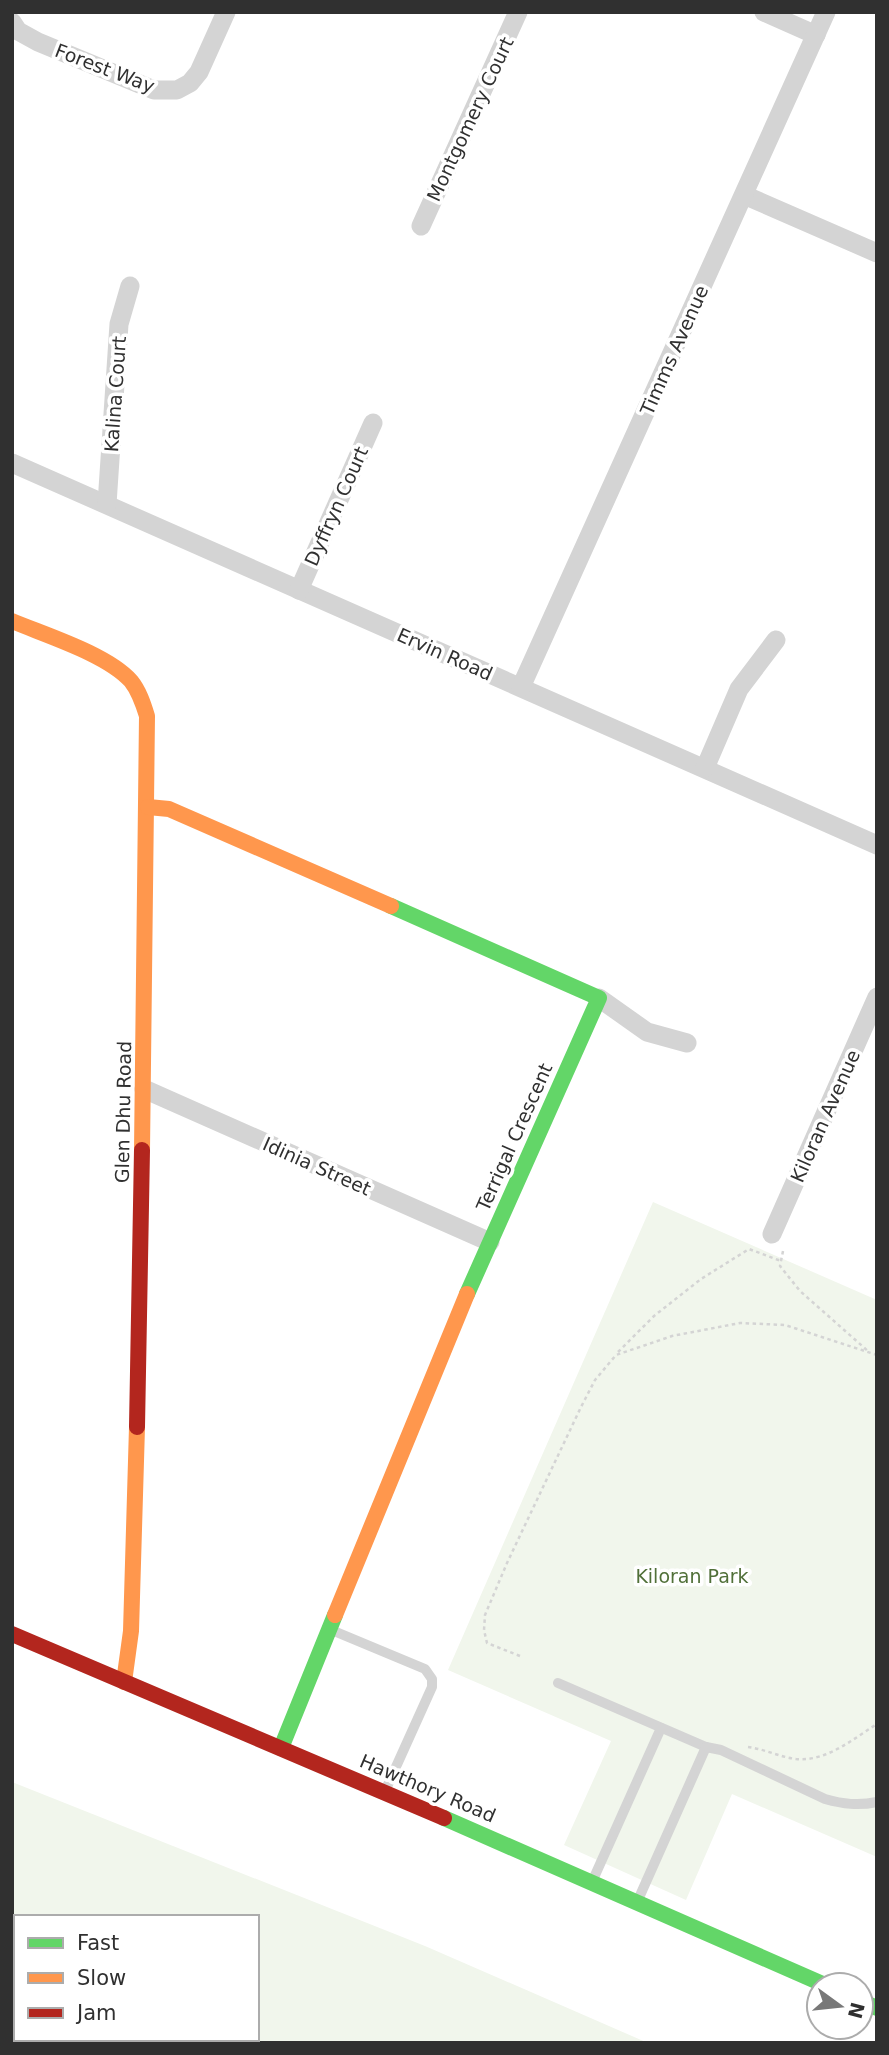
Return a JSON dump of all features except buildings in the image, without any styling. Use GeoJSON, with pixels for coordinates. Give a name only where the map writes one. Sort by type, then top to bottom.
{"type":"FeatureCollection","features":[{"type":"Feature","properties":{"kind":"street","name":"Forest Way"},"geometry":{"type":"LineString","coordinates":[[12,22],[18,31],[38,42],[154,90],[177,90],[190,83],[199,72],[226,12]]}},
{"type":"Feature","properties":{"kind":"street","name":"Montgomery Court"},"geometry":{"type":"LineString","coordinates":[[421,226],[519,12]]}},
{"type":"Feature","properties":{"kind":"street"},"geometry":{"type":"LineString","coordinates":[[764,12],[816,35]]}},
{"type":"Feature","properties":{"kind":"street","name":"Timms Avenue"},"geometry":{"type":"LineString","coordinates":[[521,687],[827,12]]}},
{"type":"Feature","properties":{"kind":"street"},"geometry":{"type":"LineString","coordinates":[[744,195],[877,253]]}},
{"type":"Feature","properties":{"kind":"street","name":"Kalina Court"},"geometry":{"type":"LineString","coordinates":[[107,504],[119,324],[130,286]]}},
{"type":"Feature","properties":{"kind":"street","name":"Dyffryn Court"},"geometry":{"type":"LineString","coordinates":[[299,590],[373,423]]}},
{"type":"Feature","properties":{"kind":"street","name":"Ervin Road"},"geometry":{"type":"LineString","coordinates":[[12,463],[877,845]]}},
{"type":"Feature","properties":{"kind":"street","name":"Glen Dhu Road"},"geometry":{"type":"LineString","coordinates":[[12,621],[111,665],[129,678],[142,698],[148,722],[144,1089],[132,1618],[124,1682]]}},
{"type":"Feature","properties":{"kind":"street"},"geometry":{"type":"LineString","coordinates":[[705,768],[739,690],[776,640]]}},
{"type":"Feature","properties":{"kind":"street"},"geometry":{"type":"LineString","coordinates":[[148,807],[169,809],[599,998],[647,1032],[687,1043]]}},
{"type":"Feature","properties":{"kind":"street","name":"Kiloran Avenue"},"geometry":{"type":"LineString","coordinates":[[778,1243],[877,997]]}},
{"type":"Feature","properties":{"kind":"street","name":"Terrigal Crescent"},"geometry":{"type":"LineString","coordinates":[[281,1748],[392,1472],[490,1242],[599,998]]}},
{"type":"Feature","properties":{"kind":"street","name":"Idinia Street"},"geometry":{"type":"LineString","coordinates":[[144,1089],[490,1242]]}},
{"type":"Feature","properties":{"kind":"street","name":"Hawthory Road"},"geometry":{"type":"LineString","coordinates":[[12,1634],[384,1792],[805,1976]]}},
{"type":"Feature","properties":{"kind":"lane"},"geometry":{"type":"LineString","coordinates":[[328,1629],[425,1669],[432,1679],[432,1687],[384,1792]]}},
{"type":"Feature","properties":{"kind":"lane"},"geometry":{"type":"LineString","coordinates":[[558,1683],[721,1751],[825,1799],[859,1805],[877,1802]]}},
{"type":"Feature","properties":{"kind":"lane"},"geometry":{"type":"LineString","coordinates":[[592,1883],[661,1728]]}},
{"type":"Feature","properties":{"kind":"lane"},"geometry":{"type":"LineString","coordinates":[[638,1903],[706,1747]]}},
{"type":"Feature","properties":{"kind":"path"},"geometry":{"type":"LineString","coordinates":[[778,1243],[780,1266],[800,1291],[870,1354]]}},
{"type":"Feature","properties":{"kind":"path"},"geometry":{"type":"LineString","coordinates":[[520,1656],[487,1643],[485,1615],[507,1563],[595,1380],[654,1316],[701,1279],[749,1249],[781,1261]]}},
{"type":"Feature","properties":{"kind":"path"},"geometry":{"type":"LineString","coordinates":[[616,1355],[673,1336],[740,1323],[785,1325],[877,1355]]}},
{"type":"Feature","properties":{"kind":"path"},"geometry":{"type":"LineString","coordinates":[[721,1751],[733,1746],[750,1747],[808,1759],[838,1749],[877,1724]]}},
{"type":"Feature","properties":{"kind":"green space","name":"Kiloran Park"},"geometry":{"type":"Polygon","coordinates":[[[653,1202],[877,1300],[877,1857],[732,1794],[686,1900],[564,1845],[611,1741],[448,1670],[653,1202]]]}},
{"type":"Feature","properties":{"kind":"green space"},"geometry":{"type":"Polygon","coordinates":[[[12,1782],[425,1946],[648,2043],[12,2043],[12,1782]]]}},
{"type":"Feature","properties":{"kind":"traffic: fast"},"geometry":{"type":"LineString","coordinates":[[391,906],[599,998],[467,1294]]}},
{"type":"Feature","properties":{"kind":"traffic: fast"},"geometry":{"type":"LineString","coordinates":[[281,1748],[335,1615]]}},
{"type":"Feature","properties":{"kind":"traffic: fast"},"geometry":{"type":"LineString","coordinates":[[444,1818],[805,1976]]}},
{"type":"Feature","properties":{"kind":"traffic: slow"},"geometry":{"type":"LineString","coordinates":[[12,621],[75,646],[120,671],[136,689],[147,716],[142,1150]]}},
{"type":"Feature","properties":{"kind":"traffic: slow"},"geometry":{"type":"LineString","coordinates":[[148,807],[169,809],[391,906]]}},
{"type":"Feature","properties":{"kind":"traffic: slow"},"geometry":{"type":"LineString","coordinates":[[335,1615],[467,1294]]}},
{"type":"Feature","properties":{"kind":"traffic: slow"},"geometry":{"type":"LineString","coordinates":[[124,1682],[131,1631],[137,1427]]}},
{"type":"Feature","properties":{"kind":"traffic: jam"},"geometry":{"type":"LineString","coordinates":[[137,1427],[142,1150]]}},
{"type":"Feature","properties":{"kind":"traffic: jam"},"geometry":{"type":"LineString","coordinates":[[12,1634],[444,1818]]}}]}
